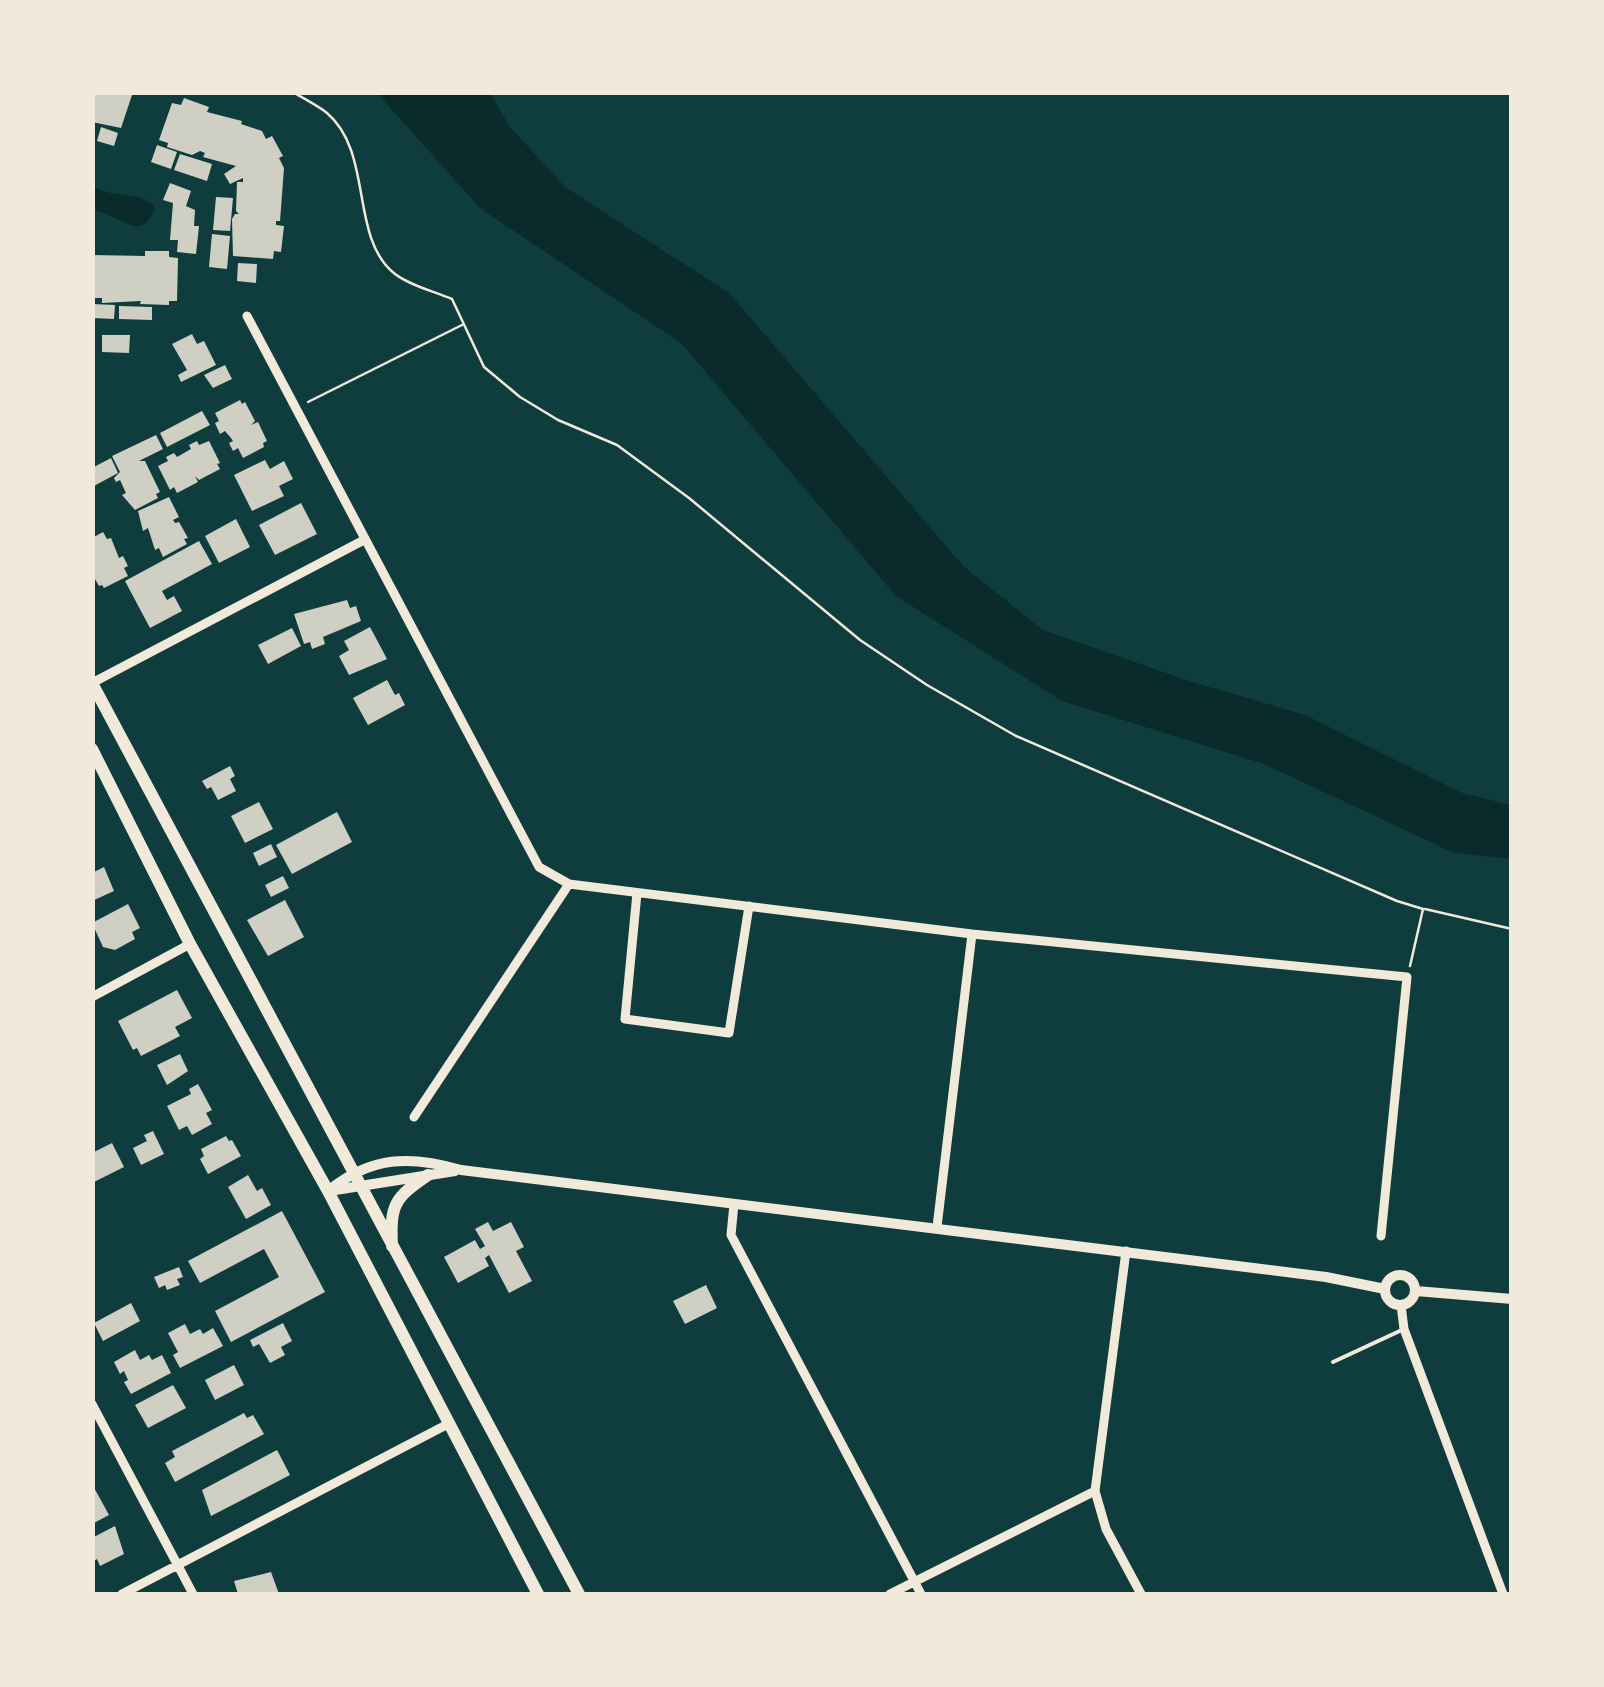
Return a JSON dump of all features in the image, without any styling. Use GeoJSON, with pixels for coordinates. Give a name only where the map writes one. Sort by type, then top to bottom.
{"type":"FeatureCollection","features":[{"type":"Feature","properties":{"kind":"main road"},"geometry":{"type":"LineString","coordinates":[[92,684],[579,1594]]}},
{"type":"Feature","properties":{"kind":"main road"},"geometry":{"type":"LineString","coordinates":[[92,749],[190,944],[328,1191],[538,1594]]}},
{"type":"Feature","properties":{"kind":"main road"},"geometry":{"type":"LineString","coordinates":[[392,1249],[394,1204],[428,1176]]}},
{"type":"Feature","properties":{"kind":"street"},"geometry":{"type":"LineString","coordinates":[[247,316],[539,868],[569,884],[637,893],[972,934],[1408,977],[1381,1236]]}},
{"type":"Feature","properties":{"kind":"street"},"geometry":{"type":"LineString","coordinates":[[92,684],[364,540]]}},
{"type":"Feature","properties":{"kind":"street"},"geometry":{"type":"LineString","coordinates":[[414,1117],[569,884]]}},
{"type":"Feature","properties":{"kind":"street"},"geometry":{"type":"LineString","coordinates":[[637,893],[625,1019],[730,1032],[749,906]]}},
{"type":"Feature","properties":{"kind":"street"},"geometry":{"type":"LineString","coordinates":[[937,1228],[972,934]]}},
{"type":"Feature","properties":{"kind":"street"},"geometry":{"type":"LineString","coordinates":[[92,997],[190,944]]}},
{"type":"Feature","properties":{"kind":"street"},"geometry":{"type":"LineString","coordinates":[[328,1191],[351,1172],[372,1164],[428,1160],[461,1170],[1326,1277],[1385,1289]]}},
{"type":"Feature","properties":{"kind":"street"},"geometry":{"type":"LineString","coordinates":[[328,1191],[461,1170]]}},
{"type":"Feature","properties":{"kind":"street"},"geometry":{"type":"LineString","coordinates":[[734,1204],[731,1235],[921,1594]]}},
{"type":"Feature","properties":{"kind":"street"},"geometry":{"type":"LineString","coordinates":[[1126,1252],[1095,1491],[1106,1529],[1140,1594]]}},
{"type":"Feature","properties":{"kind":"street"},"geometry":{"type":"LineString","coordinates":[[1402,1275],[1414,1282],[1416,1291],[1412,1300],[1401,1305],[1389,1300],[1385,1289],[1392,1277],[1402,1275]]}},
{"type":"Feature","properties":{"kind":"street"},"geometry":{"type":"LineString","coordinates":[[1416,1291],[1512,1299]]}},
{"type":"Feature","properties":{"kind":"street"},"geometry":{"type":"LineString","coordinates":[[1401,1305],[1404,1328],[1502,1594]]}},
{"type":"Feature","properties":{"kind":"street"},"geometry":{"type":"LineString","coordinates":[[92,1404],[193,1594]]}},
{"type":"Feature","properties":{"kind":"street"},"geometry":{"type":"LineString","coordinates":[[122,1594],[448,1424]]}},
{"type":"Feature","properties":{"kind":"street"},"geometry":{"type":"LineString","coordinates":[[890,1594],[1095,1491]]}},
{"type":"Feature","properties":{"kind":"lane"},"geometry":{"type":"LineString","coordinates":[[1332,1362],[1404,1328]]}},
{"type":"Feature","properties":{"kind":"path"},"geometry":{"type":"LineString","coordinates":[[293,92],[328,114],[346,138],[373,244],[382,260],[395,274],[452,299],[484,366],[520,397],[558,420],[618,445],[689,498],[860,640],[927,685],[1016,736],[1397,901],[1512,929]]}},
{"type":"Feature","properties":{"kind":"path"},"geometry":{"type":"LineString","coordinates":[[296,408],[463,324]]}},
{"type":"Feature","properties":{"kind":"path"},"geometry":{"type":"LineString","coordinates":[[1408,977],[1423,909]]}},
{"type":"Feature","properties":{"kind":"water"},"geometry":{"type":"Polygon","coordinates":[[[377,93],[490,93],[510,127],[565,187],[729,293],[963,566],[1043,630],[1189,681],[1305,715],[1462,793],[1511,805],[1511,859],[1454,853],[1264,764],[1062,701],[896,596],[681,343],[480,208],[377,93]]]}},
{"type":"Feature","properties":{"kind":"water"},"geometry":{"type":"Polygon","coordinates":[[[93,185],[108,193],[148,201],[155,207],[150,218],[136,226],[93,210],[93,185]]]}},
{"type":"Feature","properties":{"kind":"building"},"geometry":{"type":"Polygon","coordinates":[[[92,92],[133,92],[121,128],[92,122],[92,92]]]}},
{"type":"Feature","properties":{"kind":"building"},"geometry":{"type":"Polygon","coordinates":[[[184,98],[209,107],[207,112],[262,131],[266,139],[272,136],[283,156],[279,158],[284,168],[280,221],[276,221],[276,225],[284,226],[281,252],[274,251],[273,259],[233,256],[232,219],[239,214],[237,182],[243,182],[243,178],[230,184],[224,174],[236,166],[203,157],[205,153],[200,151],[192,155],[167,147],[168,143],[159,140],[172,103],[181,105],[184,98]]]}},
{"type":"Feature","properties":{"kind":"building"},"geometry":{"type":"Polygon","coordinates":[[[101,127],[118,133],[114,146],[97,141],[101,127]]]}},
{"type":"Feature","properties":{"kind":"building"},"geometry":{"type":"Polygon","coordinates":[[[157,145],[177,152],[171,169],[151,162],[157,145]]]}},
{"type":"Feature","properties":{"kind":"building"},"geometry":{"type":"Polygon","coordinates":[[[180,154],[212,164],[207,181],[174,170],[180,154]]]}},
{"type":"Feature","properties":{"kind":"building"},"geometry":{"type":"Polygon","coordinates":[[[170,183],[191,191],[186,206],[195,210],[194,226],[199,226],[196,254],[177,252],[178,240],[170,240],[173,203],[163,200],[170,183]]]}},
{"type":"Feature","properties":{"kind":"building"},"geometry":{"type":"Polygon","coordinates":[[[216,197],[233,198],[230,231],[213,230],[216,197]]]}},
{"type":"Feature","properties":{"kind":"building"},"geometry":{"type":"Polygon","coordinates":[[[212,234],[230,236],[227,269],[209,267],[212,234]]]}},
{"type":"Feature","properties":{"kind":"building"},"geometry":{"type":"Polygon","coordinates":[[[145,251],[169,251],[169,257],[178,258],[177,301],[169,301],[169,305],[140,304],[141,301],[102,303],[102,298],[92,298],[92,255],[145,256],[145,251]]]}},
{"type":"Feature","properties":{"kind":"building"},"geometry":{"type":"Polygon","coordinates":[[[238,263],[257,264],[256,283],[237,281],[238,263]]]}},
{"type":"Feature","properties":{"kind":"building"},"geometry":{"type":"Polygon","coordinates":[[[92,304],[115,305],[114,319],[92,318],[92,304]]]}},
{"type":"Feature","properties":{"kind":"building"},"geometry":{"type":"Polygon","coordinates":[[[119,306],[152,307],[152,320],[119,319],[119,306]]]}},
{"type":"Feature","properties":{"kind":"building"},"geometry":{"type":"Polygon","coordinates":[[[192,334],[197,344],[204,341],[216,365],[181,382],[178,375],[187,370],[172,344],[192,334]]]}},
{"type":"Feature","properties":{"kind":"building"},"geometry":{"type":"Polygon","coordinates":[[[102,335],[130,335],[129,353],[102,352],[102,335]]]}},
{"type":"Feature","properties":{"kind":"building"},"geometry":{"type":"Polygon","coordinates":[[[225,365],[232,379],[213,388],[204,375],[225,365]]]}},
{"type":"Feature","properties":{"kind":"building"},"geometry":{"type":"Polygon","coordinates":[[[240,400],[255,421],[251,425],[258,422],[267,441],[264,447],[243,458],[238,448],[233,451],[229,443],[233,441],[225,431],[220,434],[215,423],[219,421],[215,413],[240,400]]]}},
{"type":"Feature","properties":{"kind":"building"},"geometry":{"type":"Polygon","coordinates":[[[202,411],[210,425],[167,447],[160,433],[202,411]]]}},
{"type":"Feature","properties":{"kind":"building"},"geometry":{"type":"Polygon","coordinates":[[[156,435],[163,449],[139,461],[145,461],[160,492],[156,494],[158,498],[135,510],[122,495],[126,493],[120,480],[116,482],[114,478],[120,472],[112,456],[156,435]]]}},
{"type":"Feature","properties":{"kind":"building"},"geometry":{"type":"Polygon","coordinates":[[[197,441],[199,445],[209,441],[220,469],[199,480],[195,476],[198,482],[177,493],[174,487],[170,490],[158,466],[168,461],[166,457],[174,453],[177,457],[191,449],[189,445],[197,441]]]}},
{"type":"Feature","properties":{"kind":"building"},"geometry":{"type":"Polygon","coordinates":[[[111,458],[118,473],[94,486],[92,468],[111,458]]]}},
{"type":"Feature","properties":{"kind":"building"},"geometry":{"type":"Polygon","coordinates":[[[265,460],[270,469],[284,461],[293,479],[279,486],[284,496],[252,511],[234,475],[265,460]]]}},
{"type":"Feature","properties":{"kind":"building"},"geometry":{"type":"Polygon","coordinates":[[[169,497],[179,517],[173,520],[179,522],[188,538],[184,539],[187,544],[163,557],[159,548],[155,550],[148,528],[143,531],[138,511],[169,497]]]}},
{"type":"Feature","properties":{"kind":"building"},"geometry":{"type":"Polygon","coordinates":[[[301,503],[317,534],[275,555],[259,525],[301,503]]]}},
{"type":"Feature","properties":{"kind":"building"},"geometry":{"type":"Polygon","coordinates":[[[236,519],[250,547],[219,563],[205,536],[236,519]]]}},
{"type":"Feature","properties":{"kind":"building"},"geometry":{"type":"Polygon","coordinates":[[[103,532],[128,566],[124,568],[128,576],[104,588],[92,574],[92,538],[103,532]]]}},
{"type":"Feature","properties":{"kind":"building"},"geometry":{"type":"Polygon","coordinates":[[[199,541],[212,564],[162,591],[167,600],[174,596],[182,611],[150,628],[125,581],[199,541]]]}},
{"type":"Feature","properties":{"kind":"building"},"geometry":{"type":"Polygon","coordinates":[[[347,600],[350,608],[356,606],[361,621],[323,637],[325,644],[312,649],[310,642],[304,644],[294,614],[347,600]]]}},
{"type":"Feature","properties":{"kind":"building"},"geometry":{"type":"Polygon","coordinates":[[[370,627],[387,659],[349,675],[339,656],[349,650],[344,641],[370,627]]]}},
{"type":"Feature","properties":{"kind":"building"},"geometry":{"type":"Polygon","coordinates":[[[292,628],[301,646],[268,664],[258,645],[292,628]]]}},
{"type":"Feature","properties":{"kind":"building"},"geometry":{"type":"Polygon","coordinates":[[[387,680],[405,705],[368,725],[353,698],[387,680]]]}},
{"type":"Feature","properties":{"kind":"building"},"geometry":{"type":"Polygon","coordinates":[[[230,766],[235,776],[230,779],[236,791],[218,800],[211,787],[207,789],[202,781],[230,766]]]}},
{"type":"Feature","properties":{"kind":"building"},"geometry":{"type":"Polygon","coordinates":[[[259,802],[273,829],[245,843],[231,816],[259,802]]]}},
{"type":"Feature","properties":{"kind":"building"},"geometry":{"type":"Polygon","coordinates":[[[337,812],[352,842],[292,874],[276,845],[337,812]]]}},
{"type":"Feature","properties":{"kind":"building"},"geometry":{"type":"Polygon","coordinates":[[[271,844],[277,857],[259,866],[253,853],[271,844]]]}},
{"type":"Feature","properties":{"kind":"building"},"geometry":{"type":"Polygon","coordinates":[[[104,867],[114,891],[92,901],[92,873],[104,867]]]}},
{"type":"Feature","properties":{"kind":"building"},"geometry":{"type":"Polygon","coordinates":[[[283,876],[289,888],[271,897],[265,885],[283,876]]]}},
{"type":"Feature","properties":{"kind":"building"},"geometry":{"type":"Polygon","coordinates":[[[285,900],[304,937],[268,956],[247,920],[285,900]]]}},
{"type":"Feature","properties":{"kind":"building"},"geometry":{"type":"Polygon","coordinates":[[[128,904],[140,928],[132,932],[135,939],[115,950],[103,947],[92,923],[128,904]]]}},
{"type":"Feature","properties":{"kind":"building"},"geometry":{"type":"Polygon","coordinates":[[[177,990],[192,1018],[175,1027],[180,1036],[141,1056],[137,1048],[133,1050],[118,1021],[177,990]]]}},
{"type":"Feature","properties":{"kind":"building"},"geometry":{"type":"Polygon","coordinates":[[[180,1054],[188,1071],[167,1085],[157,1065],[180,1054]]]}},
{"type":"Feature","properties":{"kind":"building"},"geometry":{"type":"Polygon","coordinates":[[[198,1084],[212,1110],[206,1113],[212,1124],[192,1135],[187,1126],[179,1130],[167,1106],[191,1094],[189,1089],[198,1084]]]}},
{"type":"Feature","properties":{"kind":"building"},"geometry":{"type":"Polygon","coordinates":[[[153,1131],[164,1154],[141,1165],[133,1148],[147,1141],[144,1135],[153,1131]]]}},
{"type":"Feature","properties":{"kind":"building"},"geometry":{"type":"Polygon","coordinates":[[[226,1136],[241,1156],[208,1174],[200,1159],[204,1156],[201,1149],[226,1136]]]}},
{"type":"Feature","properties":{"kind":"building"},"geometry":{"type":"Polygon","coordinates":[[[112,1143],[124,1167],[92,1183],[92,1153],[112,1143]]]}},
{"type":"Feature","properties":{"kind":"building"},"geometry":{"type":"Polygon","coordinates":[[[248,1175],[257,1191],[262,1188],[271,1205],[246,1219],[228,1187],[248,1175]]]}},
{"type":"Feature","properties":{"kind":"building"},"geometry":{"type":"Polygon","coordinates":[[[282,1211],[325,1292],[231,1342],[215,1311],[279,1277],[264,1249],[200,1283],[188,1261],[282,1211]]]}},
{"type":"Feature","properties":{"kind":"building"},"geometry":{"type":"Polygon","coordinates":[[[488,1222],[493,1231],[511,1222],[524,1247],[516,1251],[532,1281],[509,1293],[489,1255],[485,1258],[489,1266],[458,1283],[444,1257],[475,1240],[480,1249],[485,1246],[475,1229],[488,1222]]]}},
{"type":"Feature","properties":{"kind":"building"},"geometry":{"type":"Polygon","coordinates":[[[179,1267],[183,1277],[177,1279],[180,1285],[167,1290],[165,1285],[159,1288],[154,1277],[179,1267]]]}},
{"type":"Feature","properties":{"kind":"building"},"geometry":{"type":"Polygon","coordinates":[[[706,1285],[717,1308],[685,1324],[673,1301],[706,1285]]]}},
{"type":"Feature","properties":{"kind":"building"},"geometry":{"type":"Polygon","coordinates":[[[131,1303],[140,1321],[103,1341],[94,1323],[131,1303]]]}},
{"type":"Feature","properties":{"kind":"building"},"geometry":{"type":"Polygon","coordinates":[[[283,1323],[292,1341],[281,1347],[285,1355],[270,1363],[259,1344],[253,1347],[250,1340],[283,1323]]]}},
{"type":"Feature","properties":{"kind":"building"},"geometry":{"type":"Polygon","coordinates":[[[185,1324],[190,1334],[200,1329],[203,1334],[213,1328],[223,1346],[180,1368],[173,1355],[178,1352],[168,1333],[185,1324]]]}},
{"type":"Feature","properties":{"kind":"building"},"geometry":{"type":"Polygon","coordinates":[[[135,1350],[140,1360],[162,1355],[171,1373],[131,1394],[124,1382],[128,1380],[124,1371],[120,1374],[114,1362],[135,1350]]]}},
{"type":"Feature","properties":{"kind":"building"},"geometry":{"type":"Polygon","coordinates":[[[234,1365],[244,1385],[215,1400],[205,1380],[234,1365]]]}},
{"type":"Feature","properties":{"kind":"building"},"geometry":{"type":"Polygon","coordinates":[[[173,1385],[186,1408],[148,1428],[135,1405],[173,1385]]]}},
{"type":"Feature","properties":{"kind":"building"},"geometry":{"type":"Polygon","coordinates":[[[244,1413],[247,1418],[253,1415],[264,1434],[175,1482],[165,1463],[175,1457],[172,1451],[244,1413]]]}},
{"type":"Feature","properties":{"kind":"building"},"geometry":{"type":"Polygon","coordinates":[[[277,1450],[290,1475],[211,1516],[202,1490],[277,1450]]]}},
{"type":"Feature","properties":{"kind":"building"},"geometry":{"type":"Polygon","coordinates":[[[92,1484],[109,1515],[92,1524],[92,1484]]]}},
{"type":"Feature","properties":{"kind":"building"},"geometry":{"type":"Polygon","coordinates":[[[115,1526],[124,1554],[100,1566],[97,1559],[92,1562],[92,1538],[115,1526]]]}},
{"type":"Feature","properties":{"kind":"building"},"geometry":{"type":"Polygon","coordinates":[[[271,1572],[279,1594],[238,1594],[234,1581],[271,1572]]]}}]}
